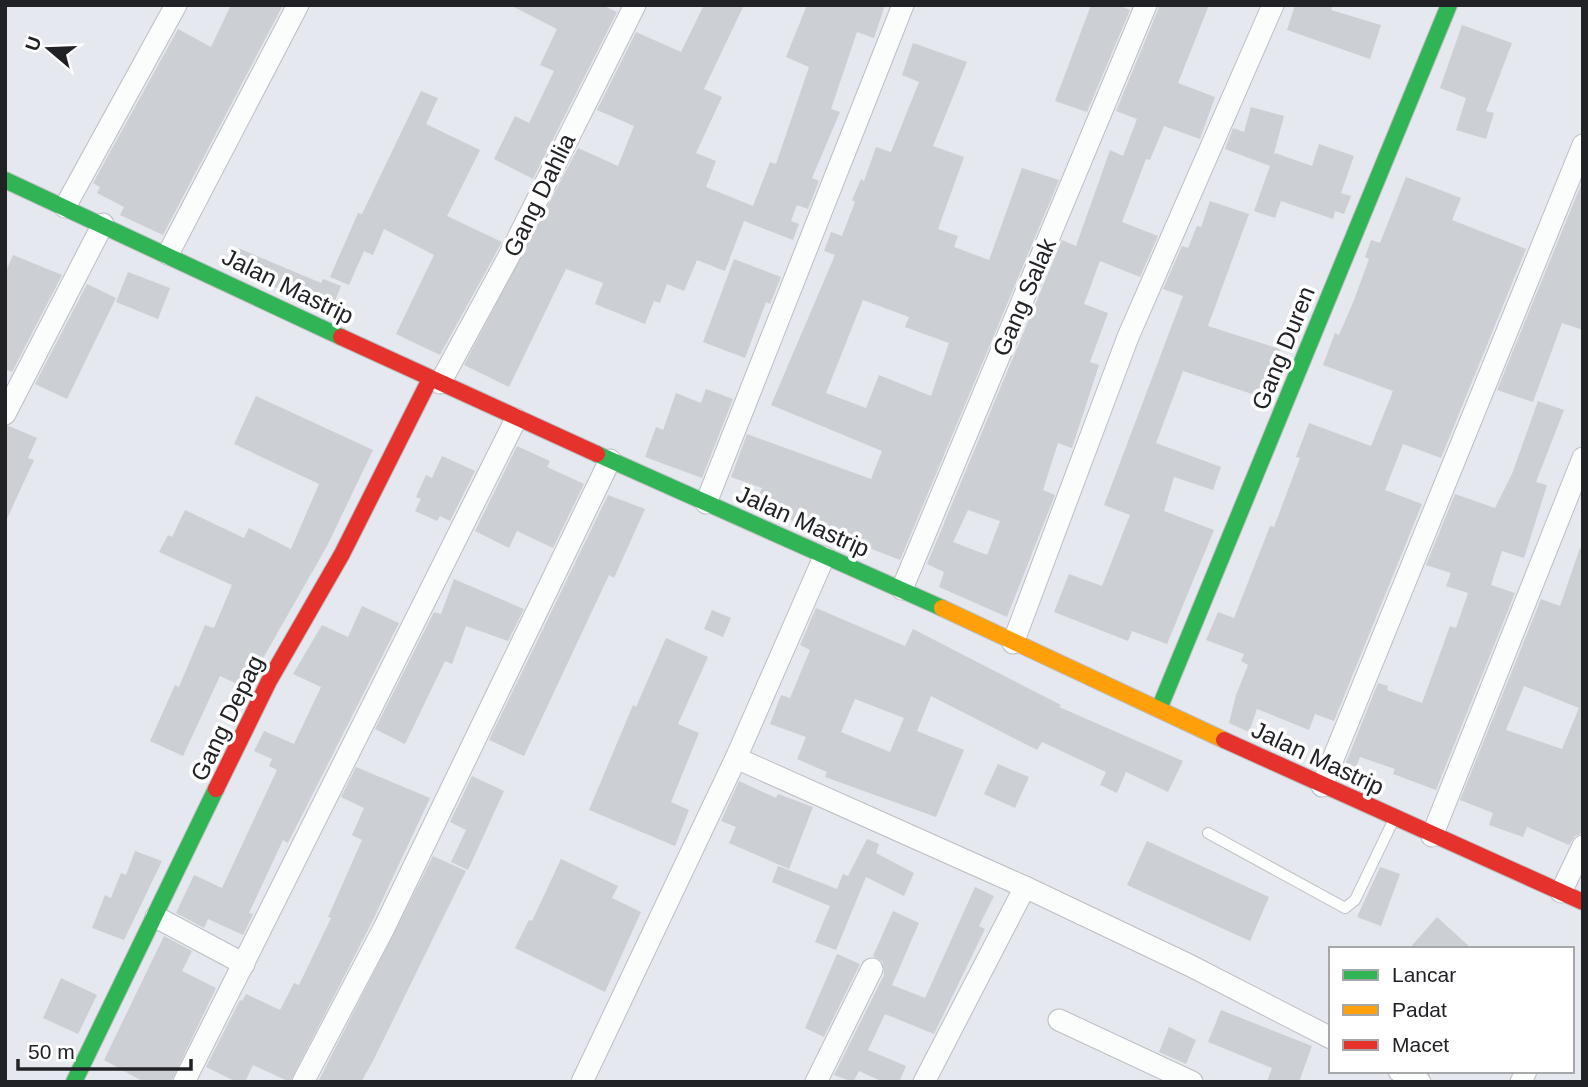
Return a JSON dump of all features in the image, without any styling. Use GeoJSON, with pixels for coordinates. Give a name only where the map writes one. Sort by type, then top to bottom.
{"type":"FeatureCollection","features":[{"type":"Feature","properties":{"kind":"main road","name":"Gang Duren"},"geometry":{"type":"LineString","coordinates":[[1159,709],[1449,5]]}},
{"type":"Feature","properties":{"kind":"main road","name":"Jalan Mastrip"},"geometry":{"type":"LineString","coordinates":[[5,180],[516,419],[824,557],[902,589],[1322,786],[1583,902]]}},
{"type":"Feature","properties":{"kind":"main road","name":"Gang Depag"},"geometry":{"type":"LineString","coordinates":[[74,1082],[269,681],[342,554],[435,381]]}},
{"type":"Feature","properties":{"kind":"street"},"geometry":{"type":"LineString","coordinates":[[65,207],[176,5]]}},
{"type":"Feature","properties":{"kind":"street"},"geometry":{"type":"LineString","coordinates":[[168,254],[298,5]]}},
{"type":"Feature","properties":{"kind":"street","name":"Gang Dahlia"},"geometry":{"type":"LineString","coordinates":[[435,381],[508,258],[635,5]]}},
{"type":"Feature","properties":{"kind":"street"},"geometry":{"type":"LineString","coordinates":[[706,503],[904,5]]}},
{"type":"Feature","properties":{"kind":"street","name":"Gang Salak"},"geometry":{"type":"LineString","coordinates":[[902,589],[1146,5]]}},
{"type":"Feature","properties":{"kind":"street"},"geometry":{"type":"LineString","coordinates":[[1013,643],[1128,337],[1273,5]]}},
{"type":"Feature","properties":{"kind":"street"},"geometry":{"type":"LineString","coordinates":[[1322,786],[1583,145]]}},
{"type":"Feature","properties":{"kind":"street"},"geometry":{"type":"LineString","coordinates":[[5,414],[103,224]]}},
{"type":"Feature","properties":{"kind":"street"},"geometry":{"type":"LineString","coordinates":[[184,1082],[516,419]]}},
{"type":"Feature","properties":{"kind":"street"},"geometry":{"type":"LineString","coordinates":[[1432,835],[1583,458]]}},
{"type":"Feature","properties":{"kind":"street"},"geometry":{"type":"LineString","coordinates":[[303,1082],[384,928],[610,460]]}},
{"type":"Feature","properties":{"kind":"street"},"geometry":{"type":"LineString","coordinates":[[582,1082],[736,758],[824,557]]}},
{"type":"Feature","properties":{"kind":"street"},"geometry":{"type":"LineString","coordinates":[[736,758],[1025,887],[1189,965],[1329,1037]]}},
{"type":"Feature","properties":{"kind":"street"},"geometry":{"type":"LineString","coordinates":[[1561,892],[1583,846]]}},
{"type":"Feature","properties":{"kind":"street"},"geometry":{"type":"LineString","coordinates":[[923,1082],[1025,887]]}},
{"type":"Feature","properties":{"kind":"street"},"geometry":{"type":"LineString","coordinates":[[156,918],[244,964]]}},
{"type":"Feature","properties":{"kind":"street"},"geometry":{"type":"LineString","coordinates":[[816,1082],[872,970]]}},
{"type":"Feature","properties":{"kind":"street"},"geometry":{"type":"LineString","coordinates":[[1059,1020],[1192,1082]]}},
{"type":"Feature","properties":{"kind":"street"},"geometry":{"type":"LineString","coordinates":[[1403,1073],[1420,1082]]}},
{"type":"Feature","properties":{"kind":"lane"},"geometry":{"type":"LineString","coordinates":[[1208,833],[1345,908],[1355,900],[1394,819]]}},
{"type":"Feature","properties":{"kind":"building"},"geometry":{"type":"Polygon","coordinates":[[[231,5],[283,5],[163,235],[120,215],[124,207],[97,193],[100,187],[93,183],[178,29],[211,47],[231,5]]]}},
{"type":"Feature","properties":{"kind":"building"},"geometry":{"type":"Polygon","coordinates":[[[510,5],[602,5],[617,12],[533,179],[494,159],[515,116],[529,123],[554,71],[540,65],[557,29],[510,5]]]}},
{"type":"Feature","properties":{"kind":"building"},"geometry":{"type":"Polygon","coordinates":[[[704,5],[744,5],[704,89],[722,97],[696,153],[716,161],[706,187],[753,206],[770,162],[776,164],[809,67],[786,57],[807,5],[885,5],[874,38],[857,32],[831,109],[840,112],[812,178],[819,181],[808,209],[797,205],[791,221],[799,224],[793,240],[744,221],[725,271],[697,260],[684,291],[667,284],[660,303],[654,301],[645,324],[595,304],[603,283],[566,269],[509,387],[464,365],[578,148],[618,166],[634,126],[597,110],[636,32],[681,52],[704,5]]]}},
{"type":"Feature","properties":{"kind":"building"},"geometry":{"type":"Polygon","coordinates":[[[1091,5],[1118,5],[1130,10],[1087,112],[1055,101],[1091,5]]]}},
{"type":"Feature","properties":{"kind":"building"},"geometry":{"type":"Polygon","coordinates":[[[1160,5],[1209,5],[1178,83],[1215,97],[1200,139],[1164,126],[1150,160],[1146,159],[1122,222],[1158,236],[1140,277],[1100,261],[1084,304],[1108,313],[1090,362],[1099,365],[1072,448],[1058,443],[1043,490],[1055,495],[1007,617],[939,587],[944,572],[927,564],[1062,240],[1076,246],[1110,150],[1123,156],[1137,119],[1116,111],[1160,5]],[[968,510],[953,542],[987,555],[1000,521],[968,510]]]}},
{"type":"Feature","properties":{"kind":"building"},"geometry":{"type":"Polygon","coordinates":[[[1295,5],[1333,5],[1331,10],[1381,25],[1370,59],[1287,30],[1295,5]]]}},
{"type":"Feature","properties":{"kind":"building"},"geometry":{"type":"Polygon","coordinates":[[[1462,25],[1512,43],[1486,111],[1494,113],[1486,139],[1456,130],[1466,98],[1440,88],[1462,25]]]}},
{"type":"Feature","properties":{"kind":"building"},"geometry":{"type":"Polygon","coordinates":[[[913,43],[967,62],[933,146],[964,157],[938,229],[958,236],[954,247],[989,260],[1022,168],[1059,180],[900,560],[859,544],[858,547],[754,505],[762,488],[731,477],[747,434],[871,479],[882,451],[771,405],[835,255],[824,251],[831,232],[842,236],[855,202],[852,200],[861,179],[864,181],[876,147],[891,152],[919,82],[902,75],[913,43]],[[863,300],[826,393],[866,408],[879,375],[931,396],[949,343],[905,327],[909,317],[863,300]]]}},
{"type":"Feature","properties":{"kind":"building"},"geometry":{"type":"Polygon","coordinates":[[[421,91],[438,98],[426,124],[480,150],[447,216],[502,242],[440,355],[396,334],[434,255],[384,229],[373,255],[364,251],[349,285],[330,277],[358,213],[362,214],[421,91]]]}},
{"type":"Feature","properties":{"kind":"building"},"geometry":{"type":"Polygon","coordinates":[[[1251,107],[1284,116],[1273,157],[1275,153],[1312,166],[1319,144],[1354,156],[1341,193],[1351,196],[1344,214],[1335,211],[1333,219],[1281,201],[1275,218],[1254,211],[1270,166],[1225,149],[1233,128],[1244,132],[1251,107]]]}},
{"type":"Feature","properties":{"kind":"building"},"geometry":{"type":"Polygon","coordinates":[[[1406,177],[1461,198],[1452,220],[1526,249],[1441,458],[1403,444],[1385,490],[1422,504],[1334,721],[1315,714],[1309,730],[1257,709],[1249,732],[1229,723],[1248,665],[1241,661],[1244,654],[1206,640],[1218,612],[1234,618],[1270,526],[1274,527],[1300,458],[1296,457],[1309,423],[1371,446],[1393,391],[1323,365],[1335,333],[1339,335],[1354,300],[1369,259],[1365,257],[1371,240],[1380,243],[1406,177]]]}},
{"type":"Feature","properties":{"kind":"building"},"geometry":{"type":"Polygon","coordinates":[[[1583,180],[1583,330],[1562,323],[1533,402],[1497,390],[1583,180]]]}},
{"type":"Feature","properties":{"kind":"building"},"geometry":{"type":"Polygon","coordinates":[[[1210,201],[1249,214],[1208,326],[1280,349],[1274,366],[1280,368],[1264,398],[1183,371],[1156,443],[1221,467],[1213,490],[1174,477],[1164,511],[1214,530],[1167,644],[1132,631],[1128,641],[1054,612],[1069,574],[1102,586],[1130,515],[1104,505],[1183,296],[1163,289],[1182,246],[1188,248],[1197,226],[1201,227],[1210,201]]]}},
{"type":"Feature","properties":{"kind":"building"},"geometry":{"type":"Polygon","coordinates":[[[238,248],[321,283],[323,279],[341,286],[332,308],[284,288],[283,291],[231,266],[238,248]]]}},
{"type":"Feature","properties":{"kind":"building"},"geometry":{"type":"Polygon","coordinates":[[[13,255],[62,275],[12,372],[5,369],[5,273],[13,255]]]}},
{"type":"Feature","properties":{"kind":"building"},"geometry":{"type":"Polygon","coordinates":[[[734,259],[781,277],[770,304],[766,302],[745,358],[703,342],[734,259]]]}},
{"type":"Feature","properties":{"kind":"building"},"geometry":{"type":"Polygon","coordinates":[[[128,272],[170,288],[158,319],[116,302],[128,272]]]}},
{"type":"Feature","properties":{"kind":"building"},"geometry":{"type":"Polygon","coordinates":[[[87,284],[116,298],[67,399],[35,384],[87,284]]]}},
{"type":"Feature","properties":{"kind":"building"},"geometry":{"type":"Polygon","coordinates":[[[706,389],[733,399],[702,478],[645,457],[656,427],[663,430],[676,393],[701,403],[706,389]]]}},
{"type":"Feature","properties":{"kind":"building"},"geometry":{"type":"Polygon","coordinates":[[[256,396],[373,450],[327,546],[246,688],[220,676],[183,756],[150,741],[175,685],[179,687],[205,625],[214,628],[232,585],[159,552],[168,535],[172,537],[185,510],[244,538],[249,528],[291,549],[319,484],[234,444],[256,396]]]}},
{"type":"Feature","properties":{"kind":"building"},"geometry":{"type":"Polygon","coordinates":[[[1538,401],[1564,410],[1536,482],[1547,485],[1524,558],[1502,551],[1491,585],[1515,593],[1436,790],[1393,774],[1395,769],[1360,757],[1351,780],[1341,775],[1378,683],[1388,686],[1387,690],[1422,703],[1450,626],[1456,628],[1468,593],[1446,586],[1451,573],[1426,565],[1455,494],[1495,508],[1512,474],[1538,401]]]}},
{"type":"Feature","properties":{"kind":"building"},"geometry":{"type":"Polygon","coordinates":[[[9,426],[37,438],[28,458],[34,460],[5,523],[5,427],[9,426]]]}},
{"type":"Feature","properties":{"kind":"building"},"geometry":{"type":"Polygon","coordinates":[[[517,446],[550,461],[547,467],[584,484],[553,548],[517,531],[509,548],[475,531],[517,446]]]}},
{"type":"Feature","properties":{"kind":"building"},"geometry":{"type":"Polygon","coordinates":[[[442,456],[475,471],[450,521],[440,516],[437,521],[415,511],[421,499],[416,497],[426,475],[432,478],[442,456]]]}},
{"type":"Feature","properties":{"kind":"building"},"geometry":{"type":"Polygon","coordinates":[[[608,495],[645,509],[614,578],[609,575],[524,756],[489,740],[608,495]]]}},
{"type":"Feature","properties":{"kind":"building"},"geometry":{"type":"Polygon","coordinates":[[[1580,548],[1583,548],[1583,833],[1575,836],[1569,845],[1527,827],[1523,837],[1489,825],[1493,813],[1460,800],[1541,599],[1560,606],[1580,548]],[[1524,686],[1506,730],[1562,749],[1579,708],[1524,686]]]}},
{"type":"Feature","properties":{"kind":"building"},"geometry":{"type":"Polygon","coordinates":[[[454,579],[524,609],[508,641],[466,626],[452,664],[445,661],[405,744],[375,729],[434,612],[441,614],[454,579]]]}},
{"type":"Feature","properties":{"kind":"building"},"geometry":{"type":"Polygon","coordinates":[[[362,606],[399,623],[288,843],[283,840],[249,913],[253,914],[243,935],[208,919],[204,928],[176,913],[194,875],[222,888],[277,770],[269,766],[272,759],[254,751],[264,731],[294,744],[321,687],[293,674],[322,625],[348,637],[362,606]]]}},
{"type":"Feature","properties":{"kind":"building"},"geometry":{"type":"Polygon","coordinates":[[[816,608],[905,646],[913,629],[1061,705],[1059,707],[1183,761],[1168,792],[1126,772],[1117,793],[1100,785],[1106,772],[1042,742],[1037,750],[931,696],[917,731],[964,750],[936,817],[825,777],[827,772],[797,759],[806,737],[770,724],[781,695],[790,698],[810,650],[800,645],[816,608]],[[855,699],[841,732],[890,752],[904,718],[855,699]]]}},
{"type":"Feature","properties":{"kind":"building"},"geometry":{"type":"Polygon","coordinates":[[[712,610],[731,618],[723,637],[704,629],[712,610]]]}},
{"type":"Feature","properties":{"kind":"building"},"geometry":{"type":"Polygon","coordinates":[[[666,638],[708,657],[678,724],[699,733],[671,802],[689,810],[675,846],[589,810],[633,705],[636,707],[666,638]]]}},
{"type":"Feature","properties":{"kind":"building"},"geometry":{"type":"Polygon","coordinates":[[[998,764],[1029,777],[1015,808],[984,794],[998,764]]]}},
{"type":"Feature","properties":{"kind":"building"},"geometry":{"type":"Polygon","coordinates":[[[356,767],[430,798],[372,922],[290,1082],[253,1065],[245,1082],[237,1082],[206,1067],[240,1000],[242,1001],[246,994],[280,1010],[294,983],[299,985],[331,918],[328,917],[362,840],[352,835],[364,808],[341,797],[356,767]]]}},
{"type":"Feature","properties":{"kind":"building"},"geometry":{"type":"Polygon","coordinates":[[[472,776],[504,791],[468,870],[451,862],[466,830],[450,822],[472,776]]]}},
{"type":"Feature","properties":{"kind":"building"},"geometry":{"type":"Polygon","coordinates":[[[739,781],[776,798],[778,794],[813,807],[789,869],[729,843],[736,827],[721,821],[739,781]]]}},
{"type":"Feature","properties":{"kind":"building"},"geometry":{"type":"Polygon","coordinates":[[[867,839],[879,844],[876,853],[914,873],[904,896],[866,877],[836,950],[815,942],[830,906],[772,882],[778,866],[837,889],[843,874],[848,876],[867,839]]]}},
{"type":"Feature","properties":{"kind":"building"},"geometry":{"type":"Polygon","coordinates":[[[1147,841],[1269,897],[1250,941],[1127,885],[1147,841]]]}},
{"type":"Feature","properties":{"kind":"building"},"geometry":{"type":"Polygon","coordinates":[[[135,851],[162,861],[124,940],[92,928],[105,895],[111,898],[121,873],[126,875],[135,851]]]}},
{"type":"Feature","properties":{"kind":"building"},"geometry":{"type":"Polygon","coordinates":[[[433,856],[466,871],[373,1061],[361,1082],[318,1082],[433,856]]]}},
{"type":"Feature","properties":{"kind":"building"},"geometry":{"type":"Polygon","coordinates":[[[561,859],[618,886],[612,898],[641,912],[605,992],[515,948],[529,920],[532,921],[561,859]]]}},
{"type":"Feature","properties":{"kind":"building"},"geometry":{"type":"Polygon","coordinates":[[[1380,867],[1400,874],[1381,926],[1357,917],[1380,867]]]}},
{"type":"Feature","properties":{"kind":"building"},"geometry":{"type":"Polygon","coordinates":[[[975,887],[994,896],[979,926],[985,929],[934,1034],[885,1014],[868,1050],[906,1066],[899,1082],[883,1082],[859,1071],[853,1082],[834,1075],[884,975],[883,962],[873,956],[893,911],[919,923],[892,985],[925,998],[975,887]]]}},
{"type":"Feature","properties":{"kind":"building"},"geometry":{"type":"Polygon","coordinates":[[[1437,917],[1470,947],[1411,947],[1437,917]]]}},
{"type":"Feature","properties":{"kind":"building"},"geometry":{"type":"Polygon","coordinates":[[[164,936],[192,951],[182,971],[216,988],[171,1082],[144,1082],[104,1060],[164,936]]]}},
{"type":"Feature","properties":{"kind":"building"},"geometry":{"type":"Polygon","coordinates":[[[837,954],[860,964],[824,1037],[805,1028],[837,954]]]}},
{"type":"Feature","properties":{"kind":"building"},"geometry":{"type":"Polygon","coordinates":[[[61,978],[97,995],[78,1034],[43,1018],[61,978]]]}},
{"type":"Feature","properties":{"kind":"building"},"geometry":{"type":"Polygon","coordinates":[[[1221,1010],[1312,1046],[1299,1082],[1267,1082],[1272,1068],[1208,1042],[1221,1010]]]}},
{"type":"Feature","properties":{"kind":"building"},"geometry":{"type":"Polygon","coordinates":[[[1169,1027],[1196,1040],[1186,1064],[1159,1052],[1169,1027]]]}},
{"type":"Feature","properties":{"kind":"traffic: fast"},"geometry":{"type":"LineString","coordinates":[[1159,709],[1449,5]]}},
{"type":"Feature","properties":{"kind":"traffic: fast"},"geometry":{"type":"LineString","coordinates":[[5,180],[341,337]]}},
{"type":"Feature","properties":{"kind":"traffic: fast"},"geometry":{"type":"LineString","coordinates":[[597,454],[942,608]]}},
{"type":"Feature","properties":{"kind":"traffic: fast"},"geometry":{"type":"LineString","coordinates":[[74,1082],[216,789]]}},
{"type":"Feature","properties":{"kind":"traffic: slow"},"geometry":{"type":"LineString","coordinates":[[942,608],[1224,740]]}},
{"type":"Feature","properties":{"kind":"traffic: jam"},"geometry":{"type":"LineString","coordinates":[[341,337],[597,454]]}},
{"type":"Feature","properties":{"kind":"traffic: jam"},"geometry":{"type":"LineString","coordinates":[[216,789],[269,681],[342,554],[430,379]]}},
{"type":"Feature","properties":{"kind":"traffic: jam"},"geometry":{"type":"LineString","coordinates":[[1224,740],[1583,902]]}}]}
